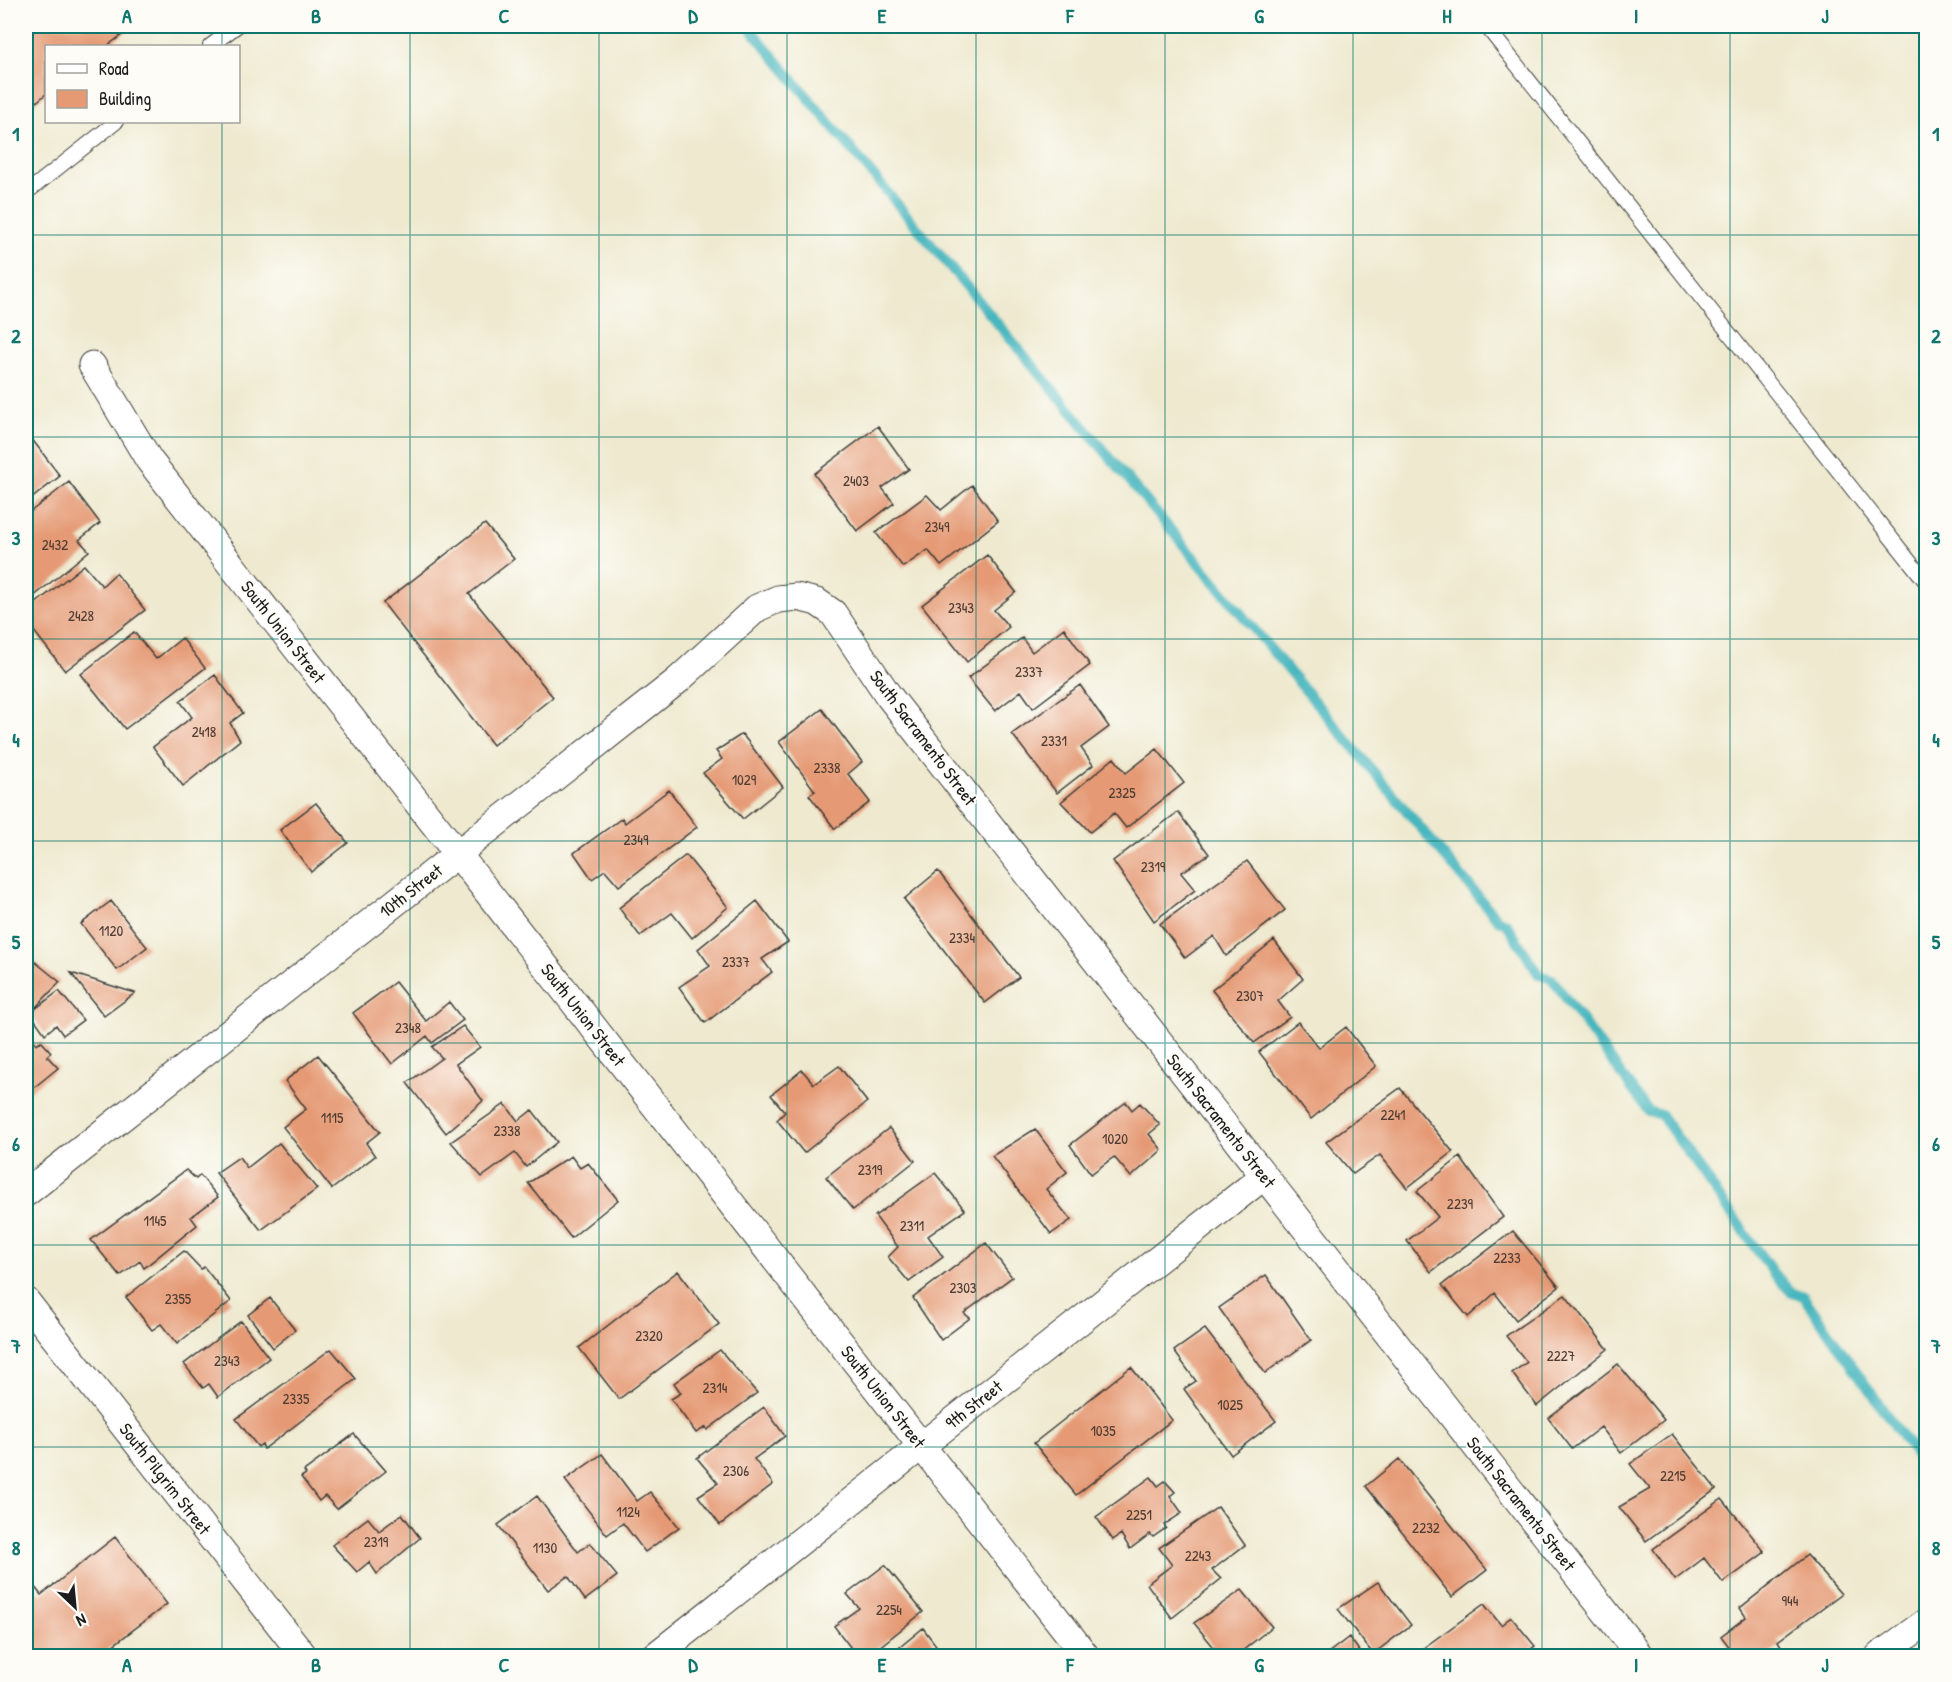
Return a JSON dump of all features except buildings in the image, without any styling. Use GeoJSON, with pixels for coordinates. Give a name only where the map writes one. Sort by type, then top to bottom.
{"type":"FeatureCollection","features":[{"type":"Feature","properties":{"kind":"street","name":"South Union Street"},"geometry":{"type":"LineString","coordinates":[[92,365],[149,460],[1086,1656]]}},
{"type":"Feature","properties":{"kind":"street","name":"10th Street"},"geometry":{"type":"LineString","coordinates":[[26,1193],[677,681],[757,608],[778,599],[797,597]]}},
{"type":"Feature","properties":{"kind":"street","name":"South Sacramento Street"},"geometry":{"type":"LineString","coordinates":[[797,597],[817,602],[833,613],[888,695],[1640,1656]]}},
{"type":"Feature","properties":{"kind":"street","name":"9th Street"},"geometry":{"type":"LineString","coordinates":[[655,1656],[1264,1176]]}},
{"type":"Feature","properties":{"kind":"street","name":"South Pilgrim Street"},"geometry":{"type":"LineString","coordinates":[[26,1301],[304,1656]]}},
{"type":"Feature","properties":{"kind":"street"},"geometry":{"type":"LineString","coordinates":[[1880,1656],[1926,1622]]}},
{"type":"Feature","properties":{"kind":"lane"},"geometry":{"type":"LineString","coordinates":[[211,45],[237,26]]}},
{"type":"Feature","properties":{"kind":"lane"},"geometry":{"type":"LineString","coordinates":[[1486,26],[1926,582]]}},
{"type":"Feature","properties":{"kind":"lane"},"geometry":{"type":"LineString","coordinates":[[26,193],[115,123]]}},
{"type":"Feature","properties":{"kind":"waterway"},"geometry":{"type":"LineString","coordinates":[[748,26],[1498,920],[1506,923],[1539,975],[1552,979],[1648,1111],[1661,1115],[1774,1274],[1790,1291],[1803,1296],[1926,1470]]}}]}
